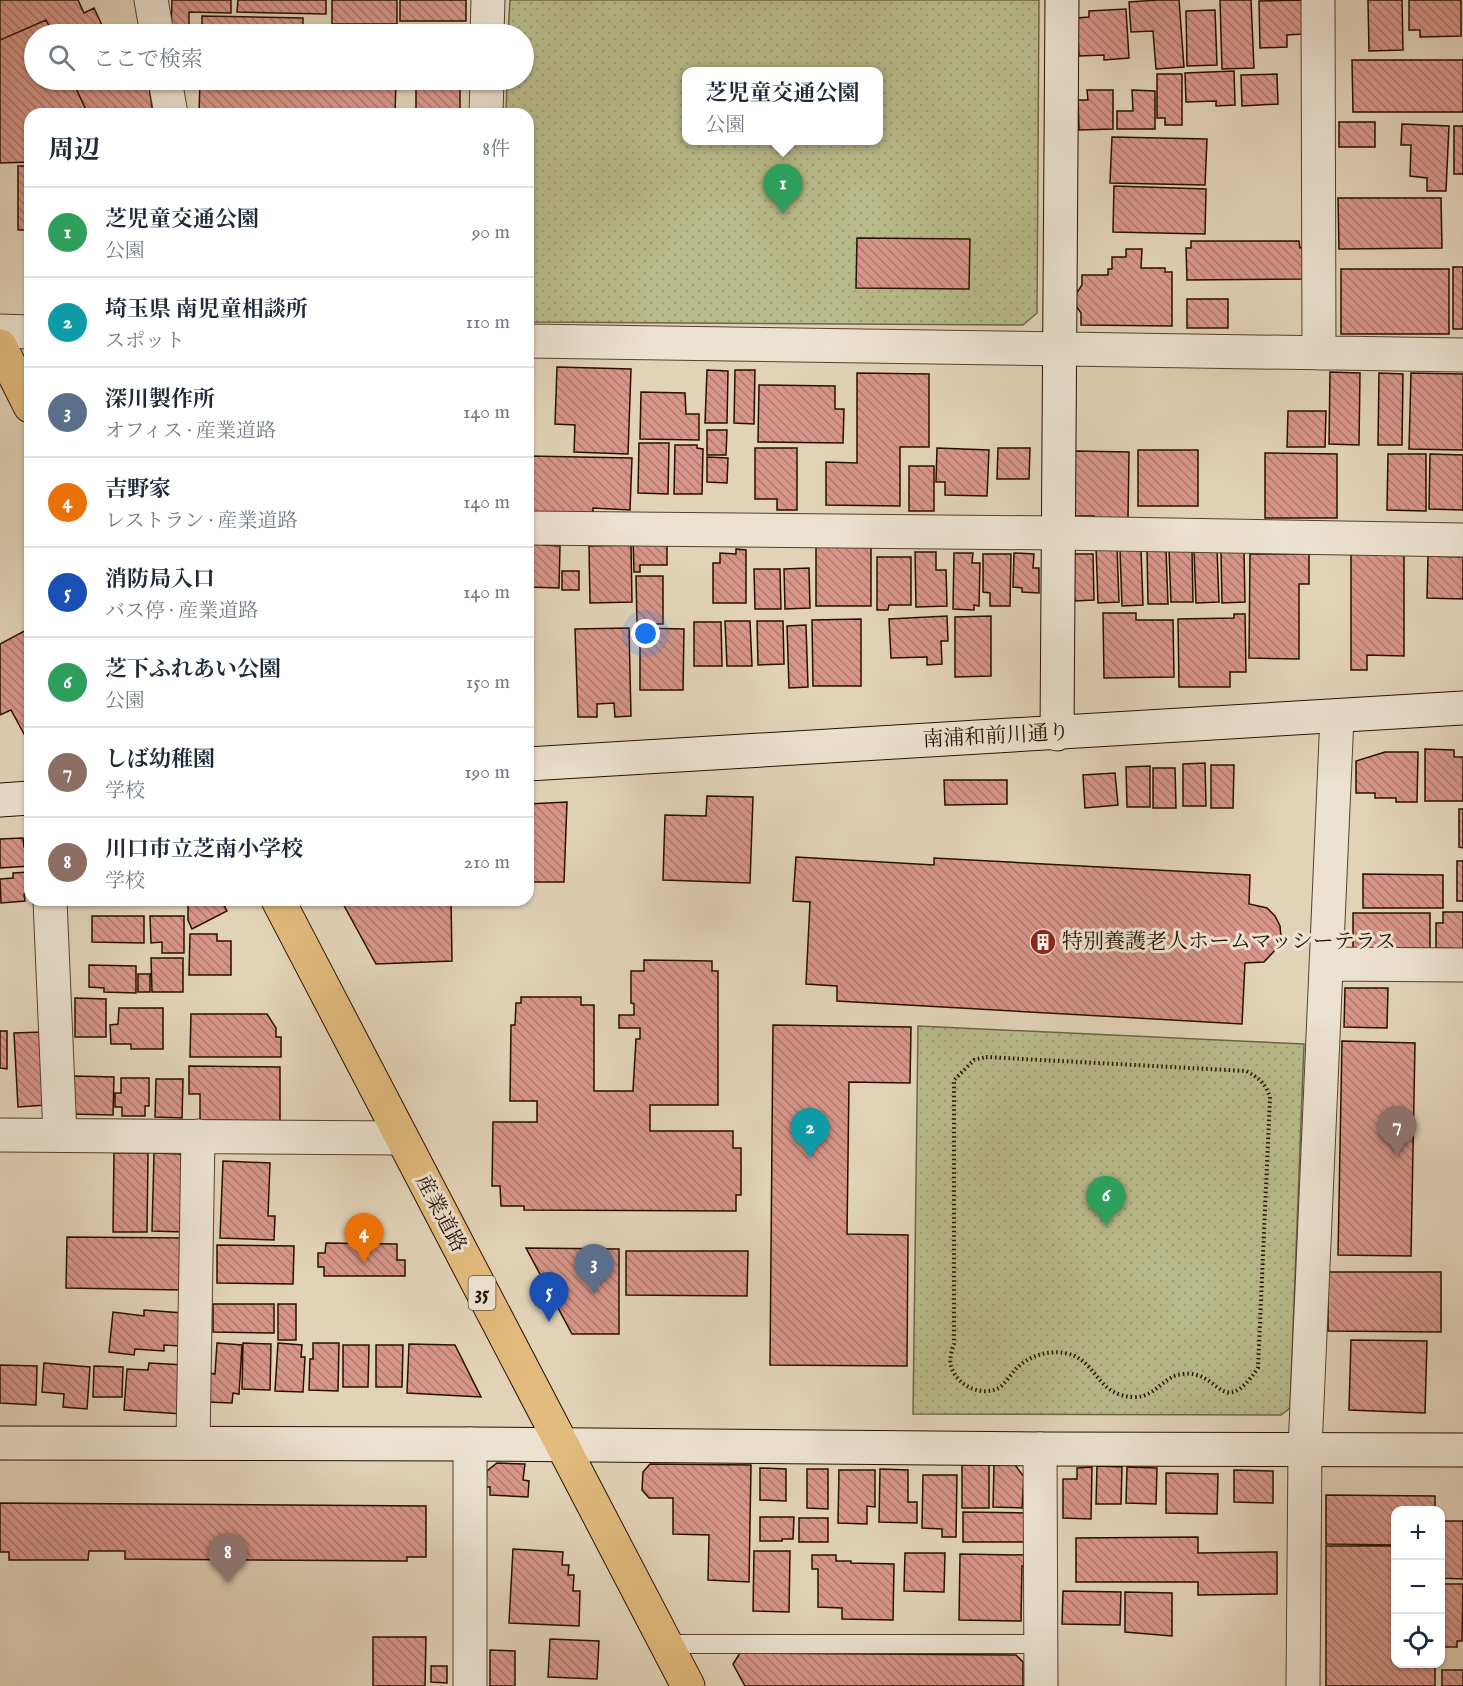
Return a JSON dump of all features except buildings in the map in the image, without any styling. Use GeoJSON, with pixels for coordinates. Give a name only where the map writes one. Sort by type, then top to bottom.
{"type":"FeatureCollection","features":[{"type":"Feature","properties":{"kind":"main road"},"geometry":{"type":"LineString","coordinates":[[0,346],[24,394]]}},
{"type":"Feature","properties":{"kind":"main road","name":"産業道路"},"geometry":{"type":"LineString","coordinates":[[281,906],[400,1138],[688,1686]]}},
{"type":"Feature","properties":{"kind":"street"},"geometry":{"type":"LineString","coordinates":[[151,0],[155,24]]}},
{"type":"Feature","properties":{"kind":"street"},"geometry":{"type":"LineString","coordinates":[[487,24],[488,0]]}},
{"type":"Feature","properties":{"kind":"street"},"geometry":{"type":"LineString","coordinates":[[1057,734],[1062,0]]}},
{"type":"Feature","properties":{"kind":"street"},"geometry":{"type":"LineString","coordinates":[[1318,0],[1319,353]]}},
{"type":"Feature","properties":{"kind":"street"},"geometry":{"type":"LineString","coordinates":[[167,90],[170,108]]}},
{"type":"Feature","properties":{"kind":"street"},"geometry":{"type":"LineString","coordinates":[[486,108],[487,90]]}},
{"type":"Feature","properties":{"kind":"street"},"geometry":{"type":"LineString","coordinates":[[0,332],[24,332]]}},
{"type":"Feature","properties":{"kind":"street"},"geometry":{"type":"LineString","coordinates":[[534,341],[1463,355]]}},
{"type":"Feature","properties":{"kind":"street"},"geometry":{"type":"LineString","coordinates":[[534,528],[1463,540]]}},
{"type":"Feature","properties":{"kind":"street","name":"南浦和前川通り"},"geometry":{"type":"LineString","coordinates":[[534,764],[1463,708]]}},
{"type":"Feature","properties":{"kind":"street"},"geometry":{"type":"LineString","coordinates":[[1303,1686],[1305,1449],[1337,716]]}},
{"type":"Feature","properties":{"kind":"street"},"geometry":{"type":"LineString","coordinates":[[0,800],[24,798]]}},
{"type":"Feature","properties":{"kind":"street"},"geometry":{"type":"LineString","coordinates":[[50,906],[60,1135]]}},
{"type":"Feature","properties":{"kind":"street"},"geometry":{"type":"LineString","coordinates":[[1326,964],[1463,965]]}},
{"type":"Feature","properties":{"kind":"street"},"geometry":{"type":"LineString","coordinates":[[0,1135],[400,1138]]}},
{"type":"Feature","properties":{"kind":"street"},"geometry":{"type":"LineString","coordinates":[[193,1443],[198,1136]]}},
{"type":"Feature","properties":{"kind":"street"},"geometry":{"type":"LineString","coordinates":[[0,1443],[470,1443],[1040,1449],[1463,1450]]}},
{"type":"Feature","properties":{"kind":"street"},"geometry":{"type":"LineString","coordinates":[[470,1443],[470,1686]]}},
{"type":"Feature","properties":{"kind":"street"},"geometry":{"type":"LineString","coordinates":[[1040,1449],[1041,1686]]}},
{"type":"Feature","properties":{"kind":"lane"},"geometry":{"type":"LineString","coordinates":[[666,1644],[1041,1644]]}},
{"type":"Feature","properties":{"kind":"path"},"geometry":{"type":"LineString","coordinates":[[986,1057],[1246,1071],[1259,1078],[1266,1086],[1270,1097],[1258,1368],[1247,1384],[1236,1392],[1221,1392],[1194,1373],[1179,1374],[1165,1382],[1153,1393],[1139,1397],[1122,1396],[1099,1380],[1084,1360],[1055,1352],[1044,1352],[1019,1366],[1001,1387],[989,1391],[968,1388],[957,1379],[950,1365],[954,1344],[955,1106],[954,1080],[974,1060],[986,1057]]}},
{"type":"Feature","properties":{"kind":"green space"},"geometry":{"type":"Polygon","coordinates":[[[510,0],[1039,0],[1037,313],[1023,325],[534,322],[534,108],[506,108],[507,90],[534,90],[534,24],[509,24],[510,0]]]}},
{"type":"Feature","properties":{"kind":"green space"},"geometry":{"type":"Polygon","coordinates":[[[918,1026],[1304,1044],[1290,1408],[1281,1415],[913,1414],[918,1026]]]}},
{"type":"Feature","properties":{"kind":"place","name":"芝児童交通公園"},"geometry":{"type":"Point","coordinates":[783,214]}},
{"type":"Feature","properties":{"kind":"place","name":"特別養護老人ホームマッシーテラス"},"geometry":{"type":"Point","coordinates":[1043,942]}},
{"type":"Feature","properties":{"kind":"place","name":"しば幼稚園"},"geometry":{"type":"Point","coordinates":[1397,1156]}},
{"type":"Feature","properties":{"kind":"place","name":"埼玉県 南児童相談所"},"geometry":{"type":"Point","coordinates":[810,1158]}},
{"type":"Feature","properties":{"kind":"place","name":"芝下ふれあい公園"},"geometry":{"type":"Point","coordinates":[1106,1226]}},
{"type":"Feature","properties":{"kind":"place","name":"吉野家"},"geometry":{"type":"Point","coordinates":[364,1263]}},
{"type":"Feature","properties":{"kind":"place","name":"深川製作所"},"geometry":{"type":"Point","coordinates":[594,1294]}},
{"type":"Feature","properties":{"kind":"place","name":"消防局入口"},"geometry":{"type":"Point","coordinates":[549,1322]}},
{"type":"Feature","properties":{"kind":"place","name":"川口市立芝南小学校"},"geometry":{"type":"Point","coordinates":[228,1583]}}]}
